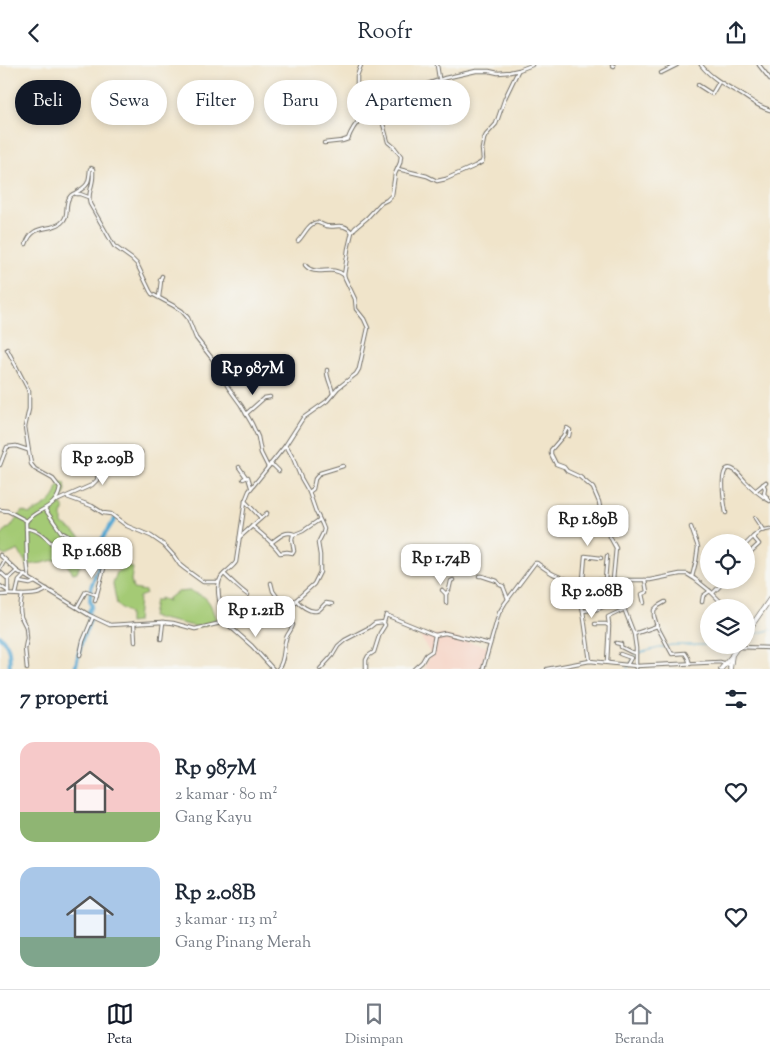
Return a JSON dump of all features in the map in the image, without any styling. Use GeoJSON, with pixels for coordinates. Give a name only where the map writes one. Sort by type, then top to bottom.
{"type":"FeatureCollection","features":[{"type":"Feature","properties":{"kind":"main road"},"geometry":{"type":"LineString","coordinates":[[755,621],[770,599]]}},
{"type":"Feature","properties":{"kind":"main road"},"geometry":{"type":"LineString","coordinates":[[721,669],[730,666],[734,654]]}},
{"type":"Feature","properties":{"kind":"street"},"geometry":{"type":"LineString","coordinates":[[356,80],[356,76],[361,65]]}},
{"type":"Feature","properties":{"kind":"street"},"geometry":{"type":"LineString","coordinates":[[437,65],[439,79],[476,71],[498,73],[518,71],[532,65]]}},
{"type":"Feature","properties":{"kind":"street"},"geometry":{"type":"LineString","coordinates":[[661,73],[677,65]]}},
{"type":"Feature","properties":{"kind":"street"},"geometry":{"type":"LineString","coordinates":[[701,65],[708,73],[757,106],[770,110]]}},
{"type":"Feature","properties":{"kind":"street"},"geometry":{"type":"LineString","coordinates":[[759,65],[770,79]]}},
{"type":"Feature","properties":{"kind":"street"},"geometry":{"type":"LineString","coordinates":[[762,69],[764,65]]}},
{"type":"Feature","properties":{"kind":"street"},"geometry":{"type":"LineString","coordinates":[[398,169],[427,176],[437,181],[446,179],[482,162],[483,142],[486,135],[496,124],[518,71]]}},
{"type":"Feature","properties":{"kind":"street"},"geometry":{"type":"LineString","coordinates":[[698,85],[712,94],[719,81]]}},
{"type":"Feature","properties":{"kind":"street"},"geometry":{"type":"LineString","coordinates":[[324,143],[348,139],[354,125]]}},
{"type":"Feature","properties":{"kind":"street"},"geometry":{"type":"LineString","coordinates":[[273,669],[252,646],[226,623],[222,614],[218,582],[236,562],[244,501],[251,488],[285,446],[303,419],[322,405],[359,369],[368,328],[356,309],[356,299],[344,275],[354,228],[392,195],[400,156],[389,143],[383,125]]}},
{"type":"Feature","properties":{"kind":"street"},"geometry":{"type":"LineString","coordinates":[[26,244],[27,239],[37,230],[57,225],[64,220],[70,195],[87,186],[90,181],[90,169],[93,169],[93,185],[88,197],[114,246],[137,264],[150,291],[182,311],[188,318],[196,338],[214,361],[257,434],[259,447],[269,466]]}},
{"type":"Feature","properties":{"kind":"street"},"geometry":{"type":"LineString","coordinates":[[70,195],[80,194],[88,197]]}},
{"type":"Feature","properties":{"kind":"street"},"geometry":{"type":"LineString","coordinates":[[298,241],[310,225],[316,222],[327,226],[341,225],[348,228],[352,233]]}},
{"type":"Feature","properties":{"kind":"street"},"geometry":{"type":"LineString","coordinates":[[304,265],[310,269],[322,272],[330,269],[336,270],[344,275]]}},
{"type":"Feature","properties":{"kind":"street"},"geometry":{"type":"LineString","coordinates":[[159,297],[162,276]]}},
{"type":"Feature","properties":{"kind":"street"},"geometry":{"type":"LineString","coordinates":[[7,349],[28,391],[29,409],[25,427],[30,463],[32,467],[53,479],[60,487],[54,502]]}},
{"type":"Feature","properties":{"kind":"street"},"geometry":{"type":"LineString","coordinates":[[327,370],[326,373],[332,395]]}},
{"type":"Feature","properties":{"kind":"street"},"geometry":{"type":"LineString","coordinates":[[246,414],[264,398],[270,397]]}},
{"type":"Feature","properties":{"kind":"street"},"geometry":{"type":"LineString","coordinates":[[569,436],[570,430],[568,428],[564,436],[551,449],[551,454],[556,464],[580,477],[593,488],[599,502],[602,519],[609,527],[610,537],[616,546],[613,580],[634,634],[636,668]]}},
{"type":"Feature","properties":{"kind":"street"},"geometry":{"type":"LineString","coordinates":[[0,465],[8,447],[16,446],[29,450]]}},
{"type":"Feature","properties":{"kind":"street"},"geometry":{"type":"LineString","coordinates":[[285,446],[310,492],[324,529],[322,538],[318,543],[320,572],[314,584],[296,601],[287,618]]}},
{"type":"Feature","properties":{"kind":"street"},"geometry":{"type":"LineString","coordinates":[[29,578],[26,529],[29,518],[54,502],[94,483],[97,479],[99,468],[112,457],[140,452]]}},
{"type":"Feature","properties":{"kind":"street"},"geometry":{"type":"LineString","coordinates":[[269,466],[274,466],[279,471]]}},
{"type":"Feature","properties":{"kind":"street"},"geometry":{"type":"LineString","coordinates":[[310,492],[313,489],[315,479],[320,473],[343,466]]}},
{"type":"Feature","properties":{"kind":"street"},"geometry":{"type":"LineString","coordinates":[[239,467],[248,479],[251,488]]}},
{"type":"Feature","properties":{"kind":"street"},"geometry":{"type":"LineString","coordinates":[[726,513],[722,487],[725,473],[728,469],[732,468],[736,471],[758,494],[770,501]]}},
{"type":"Feature","properties":{"kind":"street"},"geometry":{"type":"LineString","coordinates":[[755,491],[764,483],[766,499]]}},
{"type":"Feature","properties":{"kind":"street"},"geometry":{"type":"LineString","coordinates":[[67,497],[92,506],[103,513],[111,514],[127,526],[151,536],[164,545],[182,567],[203,581],[218,582]]}},
{"type":"Feature","properties":{"kind":"street"},"geometry":{"type":"LineString","coordinates":[[244,501],[261,519]]}},
{"type":"Feature","properties":{"kind":"street"},"geometry":{"type":"LineString","coordinates":[[45,509],[61,532],[85,546],[90,543]]}},
{"type":"Feature","properties":{"kind":"street"},"geometry":{"type":"LineString","coordinates":[[0,510],[8,511],[27,521]]}},
{"type":"Feature","properties":{"kind":"street"},"geometry":{"type":"LineString","coordinates":[[239,538],[267,513]]}},
{"type":"Feature","properties":{"kind":"street"},"geometry":{"type":"LineString","coordinates":[[755,518],[763,530]]}},
{"type":"Feature","properties":{"kind":"street"},"geometry":{"type":"LineString","coordinates":[[271,543],[282,535],[303,531],[319,520]]}},
{"type":"Feature","properties":{"kind":"street"},"geometry":{"type":"LineString","coordinates":[[252,526],[265,536],[280,553],[293,553],[292,539],[294,534]]}},
{"type":"Feature","properties":{"kind":"street"},"geometry":{"type":"LineString","coordinates":[[691,527],[698,547],[692,577]]}},
{"type":"Feature","properties":{"kind":"street"},"geometry":{"type":"LineString","coordinates":[[26,529],[38,531],[66,560],[71,556],[75,541]]}},
{"type":"Feature","properties":{"kind":"street"},"geometry":{"type":"LineString","coordinates":[[755,535],[763,530],[770,529]]}},
{"type":"Feature","properties":{"kind":"street"},"geometry":{"type":"LineString","coordinates":[[0,556],[17,571],[93,617],[112,625],[163,622],[194,629],[226,623]]}},
{"type":"Feature","properties":{"kind":"street"},"geometry":{"type":"LineString","coordinates":[[583,579],[585,556],[601,558]]}},
{"type":"Feature","properties":{"kind":"street"},"geometry":{"type":"LineString","coordinates":[[607,556],[604,580],[607,603]]}},
{"type":"Feature","properties":{"kind":"street"},"geometry":{"type":"LineString","coordinates":[[5,560],[0,571],[8,579],[8,593]]}},
{"type":"Feature","properties":{"kind":"street"},"geometry":{"type":"LineString","coordinates":[[95,601],[106,561]]}},
{"type":"Feature","properties":{"kind":"street"},"geometry":{"type":"LineString","coordinates":[[484,669],[499,613],[536,562],[560,578],[576,580],[656,580],[685,574],[692,577],[719,599]]}},
{"type":"Feature","properties":{"kind":"street"},"geometry":{"type":"LineString","coordinates":[[8,579],[17,571]]}},
{"type":"Feature","properties":{"kind":"street"},"geometry":{"type":"LineString","coordinates":[[224,574],[248,595]]}},
{"type":"Feature","properties":{"kind":"street"},"geometry":{"type":"LineString","coordinates":[[16,594],[19,582],[25,575]]}},
{"type":"Feature","properties":{"kind":"street"},"geometry":{"type":"LineString","coordinates":[[479,576],[498,581],[503,586],[508,599]]}},
{"type":"Feature","properties":{"kind":"street"},"geometry":{"type":"LineString","coordinates":[[446,603],[446,594],[453,580]]}},
{"type":"Feature","properties":{"kind":"street"},"geometry":{"type":"LineString","coordinates":[[576,580],[583,611],[590,661]]}},
{"type":"Feature","properties":{"kind":"street"},"geometry":{"type":"LineString","coordinates":[[644,603],[642,594],[647,592],[645,580]]}},
{"type":"Feature","properties":{"kind":"street"},"geometry":{"type":"LineString","coordinates":[[19,582],[29,584],[36,582]]}},
{"type":"Feature","properties":{"kind":"street"},"geometry":{"type":"LineString","coordinates":[[271,583],[273,591],[293,626],[286,638],[283,660],[278,669]]}},
{"type":"Feature","properties":{"kind":"street"},"geometry":{"type":"LineString","coordinates":[[0,586],[8,593]]}},
{"type":"Feature","properties":{"kind":"street"},"geometry":{"type":"LineString","coordinates":[[0,595],[8,593],[35,595],[47,589]]}},
{"type":"Feature","properties":{"kind":"street"},"geometry":{"type":"LineString","coordinates":[[703,599],[716,589]]}},
{"type":"Feature","properties":{"kind":"street"},"geometry":{"type":"LineString","coordinates":[[442,590],[446,594]]}},
{"type":"Feature","properties":{"kind":"street"},"geometry":{"type":"LineString","coordinates":[[77,607],[86,591],[97,595]]}},
{"type":"Feature","properties":{"kind":"street"},"geometry":{"type":"LineString","coordinates":[[580,595],[592,593]]}},
{"type":"Feature","properties":{"kind":"street"},"geometry":{"type":"LineString","coordinates":[[22,595],[20,610],[26,627],[27,638],[24,648],[27,669]]}},
{"type":"Feature","properties":{"kind":"street"},"geometry":{"type":"LineString","coordinates":[[583,611],[602,607],[607,603],[620,599]]}},
{"type":"Feature","properties":{"kind":"street"},"geometry":{"type":"LineString","coordinates":[[296,601],[301,606],[316,611],[326,603],[332,604]]}},
{"type":"Feature","properties":{"kind":"street"},"geometry":{"type":"LineString","coordinates":[[665,602],[654,610],[656,626],[672,654],[685,653],[690,664]]}},
{"type":"Feature","properties":{"kind":"street"},"geometry":{"type":"LineString","coordinates":[[607,663],[610,635],[608,617],[625,609]]}},
{"type":"Feature","properties":{"kind":"street"},"geometry":{"type":"LineString","coordinates":[[366,669],[366,660],[374,652],[380,633],[385,625],[386,615],[435,635],[445,633],[490,644]]}},
{"type":"Feature","properties":{"kind":"street"},"geometry":{"type":"LineString","coordinates":[[80,655],[83,641],[93,617]]}},
{"type":"Feature","properties":{"kind":"street"},"geometry":{"type":"LineString","coordinates":[[161,639],[163,622]]}},
{"type":"Feature","properties":{"kind":"street"},"geometry":{"type":"LineString","coordinates":[[320,669],[345,640],[375,623],[384,622]]}},
{"type":"Feature","properties":{"kind":"street"},"geometry":{"type":"LineString","coordinates":[[134,623],[135,642]]}},
{"type":"Feature","properties":{"kind":"street"},"geometry":{"type":"LineString","coordinates":[[595,624],[609,624]]}},
{"type":"Feature","properties":{"kind":"street"},"geometry":{"type":"LineString","coordinates":[[634,634],[656,626]]}},
{"type":"Feature","properties":{"kind":"street"},"geometry":{"type":"LineString","coordinates":[[414,669],[432,651],[435,635]]}},
{"type":"Feature","properties":{"kind":"street"},"geometry":{"type":"LineString","coordinates":[[616,643],[621,644],[621,647],[636,654]]}},
{"type":"Feature","properties":{"kind":"street"},"geometry":{"type":"LineString","coordinates":[[755,649],[770,648]]}},
{"type":"Feature","properties":{"kind":"street"},"geometry":{"type":"LineString","coordinates":[[620,654],[631,658],[628,665]]}},
{"type":"Feature","properties":{"kind":"street"},"geometry":{"type":"LineString","coordinates":[[547,669],[590,661],[628,665],[636,668],[720,662],[730,666]]}},
{"type":"Feature","properties":{"kind":"shaded area"},"geometry":{"type":"Polygon","coordinates":[[[444,635],[488,647],[482,669],[424,669],[431,655],[420,636],[444,635]]]}},
{"type":"Feature","properties":{"kind":"green space"},"geometry":{"type":"Polygon","coordinates":[[[61,482],[65,483],[66,491],[60,502],[64,509],[62,524],[87,542],[87,549],[77,572],[73,573],[62,558],[27,565],[18,550],[5,556],[0,552],[0,538],[6,529],[10,528],[22,511],[29,514],[48,503],[54,497],[61,482]]]}},
{"type":"Feature","properties":{"kind":"green space"},"geometry":{"type":"Polygon","coordinates":[[[128,566],[133,568],[131,580],[133,589],[145,591],[146,594],[139,597],[137,622],[129,623],[129,613],[117,605],[113,584],[117,572],[128,566]]]}},
{"type":"Feature","properties":{"kind":"green space"},"geometry":{"type":"Polygon","coordinates":[[[189,591],[207,600],[217,618],[206,625],[198,627],[152,617],[155,600],[160,600],[160,598],[168,601],[168,598],[178,592],[189,591]]]}},
{"type":"Feature","properties":{"kind":"waterway"},"geometry":{"type":"LineString","coordinates":[[75,669],[82,640],[90,620],[88,613],[92,606],[90,600],[91,587],[98,568],[99,549],[102,539],[115,519]]}},
{"type":"Feature","properties":{"kind":"waterway"},"geometry":{"type":"LineString","coordinates":[[755,634],[770,630]]}},
{"type":"Feature","properties":{"kind":"waterway"},"geometry":{"type":"LineString","coordinates":[[0,636],[8,648],[10,669]]}},
{"type":"Feature","properties":{"kind":"waterway"},"geometry":{"type":"LineString","coordinates":[[627,669],[639,653],[671,645],[700,645]]}}]}
